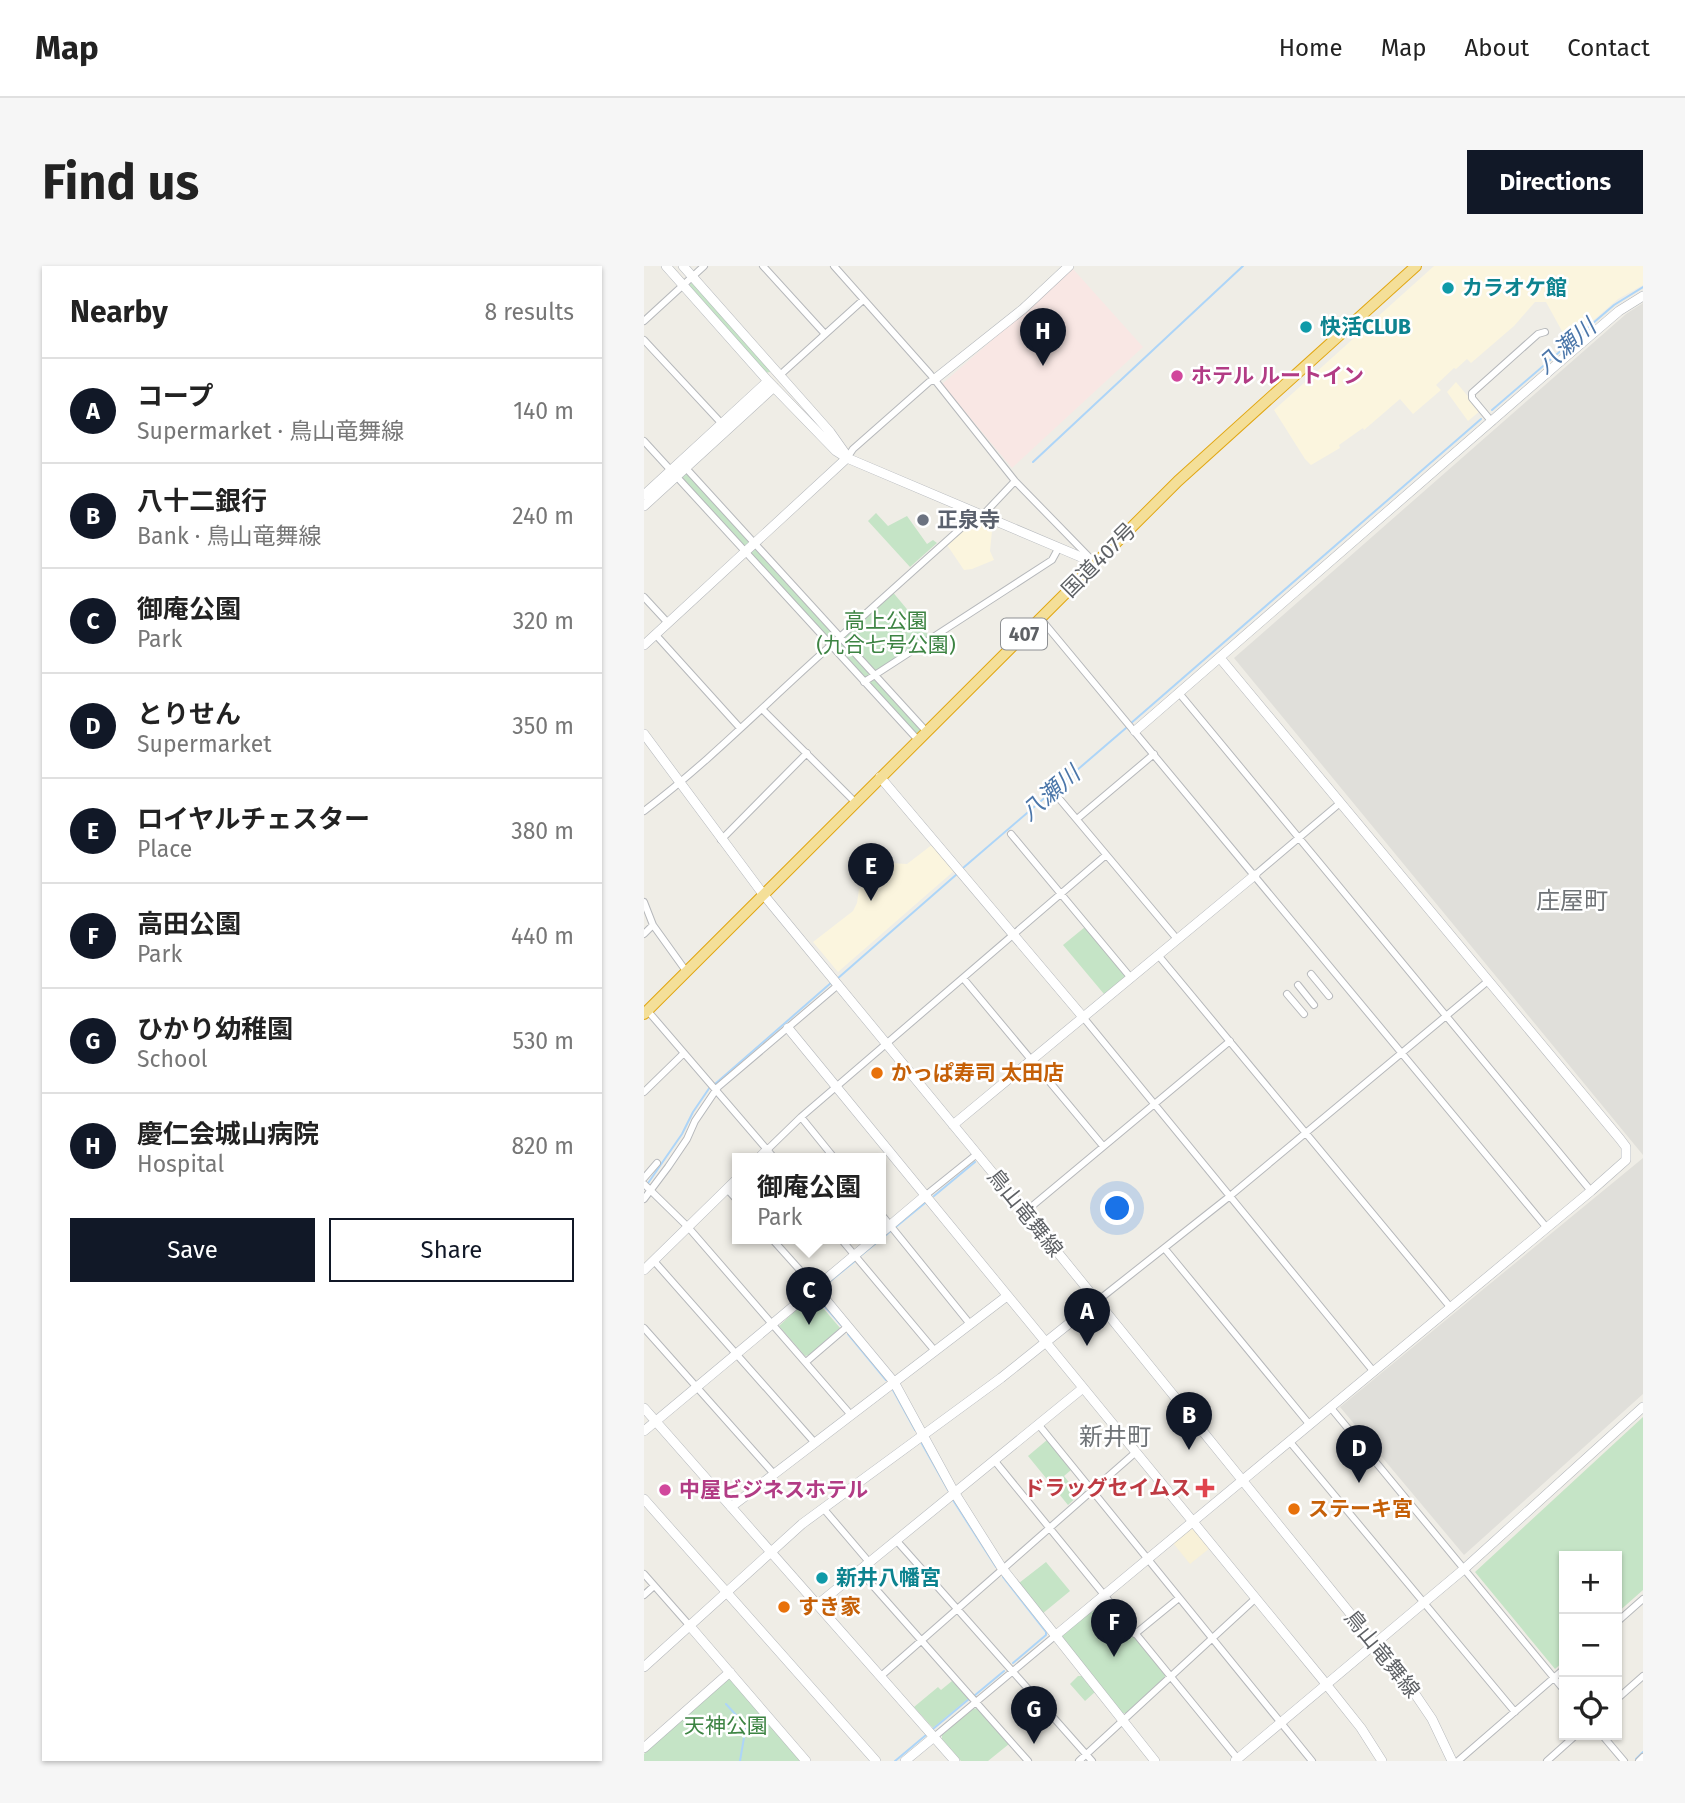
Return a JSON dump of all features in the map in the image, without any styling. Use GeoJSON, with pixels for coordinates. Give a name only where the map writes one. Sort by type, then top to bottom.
{"type":"FeatureCollection","features":[{"type":"Feature","properties":{"kind":"highway","name":"国道407号"},"geometry":{"type":"LineString","coordinates":[[646,1012],[1178,481],[1416,266]]}},
{"type":"Feature","properties":{"kind":"street"},"geometry":{"type":"LineString","coordinates":[[666,266],[771,384],[836,451],[1095,564]]}},
{"type":"Feature","properties":{"kind":"street"},"geometry":{"type":"LineString","coordinates":[[683,266],[830,432],[848,458]]}},
{"type":"Feature","properties":{"kind":"street"},"geometry":{"type":"LineString","coordinates":[[644,321],[704,266]]}},
{"type":"Feature","properties":{"kind":"street"},"geometry":{"type":"LineString","coordinates":[[763,266],[825,334]]}},
{"type":"Feature","properties":{"kind":"street"},"geometry":{"type":"LineString","coordinates":[[834,266],[935,379],[1015,481],[1073,538],[1095,564]]}},
{"type":"Feature","properties":{"kind":"street"},"geometry":{"type":"LineString","coordinates":[[644,645],[848,458],[853,449],[929,382],[1023,309],[1069,266]]}},
{"type":"Feature","properties":{"kind":"street"},"geometry":{"type":"LineString","coordinates":[[1132,727],[1179,693],[1619,312],[1643,296]]}},
{"type":"Feature","properties":{"kind":"street"},"geometry":{"type":"LineString","coordinates":[[644,506],[683,465],[863,300]]}},
{"type":"Feature","properties":{"kind":"street"},"geometry":{"type":"LineString","coordinates":[[1492,422],[1472,398],[1472,393],[1538,334],[1545,332]]}},
{"type":"Feature","properties":{"kind":"street"},"geometry":{"type":"LineString","coordinates":[[644,340],[725,427]]}},
{"type":"Feature","properties":{"kind":"street"},"geometry":{"type":"LineString","coordinates":[[644,441],[918,740]]}},
{"type":"Feature","properties":{"kind":"street"},"geometry":{"type":"LineString","coordinates":[[683,465],[926,731]]}},
{"type":"Feature","properties":{"kind":"street"},"geometry":{"type":"LineString","coordinates":[[644,495],[674,474]]}},
{"type":"Feature","properties":{"kind":"street"},"geometry":{"type":"LineString","coordinates":[[644,811],[681,783],[1015,481]]}},
{"type":"Feature","properties":{"kind":"street"},"geometry":{"type":"LineString","coordinates":[[864,682],[1052,560],[1060,550],[1070,546],[1073,538]]}},
{"type":"Feature","properties":{"kind":"street"},"geometry":{"type":"LineString","coordinates":[[644,597],[668,623]]}},
{"type":"Feature","properties":{"kind":"street"},"geometry":{"type":"LineString","coordinates":[[1040,618],[1547,1228]]}},
{"type":"Feature","properties":{"kind":"street"},"geometry":{"type":"LineString","coordinates":[[655,634],[740,729]]}},
{"type":"Feature","properties":{"kind":"street"},"geometry":{"type":"LineString","coordinates":[[905,1761],[1626,1160],[1626,1147],[1220,658]]}},
{"type":"Feature","properties":{"kind":"street"},"geometry":{"type":"LineString","coordinates":[[1179,693],[1591,1191]]}},
{"type":"Feature","properties":{"kind":"street"},"geometry":{"type":"LineString","coordinates":[[763,709],[855,802]]}},
{"type":"Feature","properties":{"kind":"street","name":"鳥山竜舞線"},"geometry":{"type":"LineString","coordinates":[[644,734],[763,894],[1026,1213],[1413,1692],[1432,1718],[1452,1761]]}},
{"type":"Feature","properties":{"kind":"street"},"geometry":{"type":"LineString","coordinates":[[722,840],[807,753]]}},
{"type":"Feature","properties":{"kind":"street"},"geometry":{"type":"LineString","coordinates":[[1077,819],[1154,754]]}},
{"type":"Feature","properties":{"kind":"street"},"geometry":{"type":"LineString","coordinates":[[880,777],[1083,1017],[1374,1371]]}},
{"type":"Feature","properties":{"kind":"street"},"geometry":{"type":"LineString","coordinates":[[1057,796],[1177,939]]}},
{"type":"Feature","properties":{"kind":"street"},"geometry":{"type":"LineString","coordinates":[[953,1125],[1340,803]]}},
{"type":"Feature","properties":{"kind":"street"},"geometry":{"type":"LineString","coordinates":[[1012,834],[1131,978]]}},
{"type":"Feature","properties":{"kind":"street"},"geometry":{"type":"LineString","coordinates":[[764,1153],[801,1117],[1106,855]]}},
{"type":"Feature","properties":{"kind":"street"},"geometry":{"type":"LineString","coordinates":[[644,902],[653,925],[686,971]]}},
{"type":"Feature","properties":{"kind":"street"},"geometry":{"type":"LineString","coordinates":[[644,934],[653,925]]}},
{"type":"Feature","properties":{"kind":"street"},"geometry":{"type":"LineString","coordinates":[[1158,955],[1451,1308]]}},
{"type":"Feature","properties":{"kind":"street"},"geometry":{"type":"LineString","coordinates":[[1311,974],[1329,996]]}},
{"type":"Feature","properties":{"kind":"street"},"geometry":{"type":"LineString","coordinates":[[963,978],[1103,1146]]}},
{"type":"Feature","properties":{"kind":"street"},"geometry":{"type":"LineString","coordinates":[[644,1667],[822,1507],[1046,1343],[1230,1196],[1488,981]]}},
{"type":"Feature","properties":{"kind":"street"},"geometry":{"type":"LineString","coordinates":[[644,1199],[648,1188],[715,1092],[836,982]]}},
{"type":"Feature","properties":{"kind":"street"},"geometry":{"type":"LineString","coordinates":[[1298,985],[1314,1005]]}},
{"type":"Feature","properties":{"kind":"street"},"geometry":{"type":"LineString","coordinates":[[1287,994],[1304,1014]]}},
{"type":"Feature","properties":{"kind":"street"},"geometry":{"type":"LineString","coordinates":[[646,1012],[770,1153]]}},
{"type":"Feature","properties":{"kind":"street"},"geometry":{"type":"LineString","coordinates":[[788,1028],[1326,1684],[1361,1728],[1381,1761]]}},
{"type":"Feature","properties":{"kind":"street"},"geometry":{"type":"LineString","coordinates":[[1026,1213],[1230,1041]]}},
{"type":"Feature","properties":{"kind":"street"},"geometry":{"type":"LineString","coordinates":[[644,1092],[684,1053]]}},
{"type":"Feature","properties":{"kind":"street"},"geometry":{"type":"LineString","coordinates":[[801,1117],[830,1153]]}},
{"type":"Feature","properties":{"kind":"street"},"geometry":{"type":"LineString","coordinates":[[886,1229],[977,1154]]}},
{"type":"Feature","properties":{"kind":"street"},"geometry":{"type":"LineString","coordinates":[[644,1178],[657,1163]]}},
{"type":"Feature","properties":{"kind":"street"},"geometry":{"type":"LineString","coordinates":[[644,1270],[732,1184]]}},
{"type":"Feature","properties":{"kind":"street"},"geometry":{"type":"LineString","coordinates":[[648,1188],[688,1227],[851,1415]]}},
{"type":"Feature","properties":{"kind":"street"},"geometry":{"type":"LineString","coordinates":[[727,1189],[732,1194]]}},
{"type":"Feature","properties":{"kind":"street"},"geometry":{"type":"LineString","coordinates":[[886,1220],[970,1324]]}},
{"type":"Feature","properties":{"kind":"street"},"geometry":{"type":"LineString","coordinates":[[776,1244],[894,1382],[954,1492],[1002,1568],[1155,1761]]}},
{"type":"Feature","properties":{"kind":"street"},"geometry":{"type":"LineString","coordinates":[[845,1244],[935,1351]]}},
{"type":"Feature","properties":{"kind":"street"},"geometry":{"type":"LineString","coordinates":[[644,1431],[868,1244]]}},
{"type":"Feature","properties":{"kind":"street"},"geometry":{"type":"LineString","coordinates":[[1165,1249],[1310,1425]]}},
{"type":"Feature","properties":{"kind":"street"},"geometry":{"type":"LineString","coordinates":[[653,1261],[815,1443]]}},
{"type":"Feature","properties":{"kind":"street"},"geometry":{"type":"LineString","coordinates":[[732,1507],[1007,1296]]}},
{"type":"Feature","properties":{"kind":"street"},"geometry":{"type":"LineString","coordinates":[[806,1362],[848,1326]]}},
{"type":"Feature","properties":{"kind":"street"},"geometry":{"type":"LineString","coordinates":[[644,1328],[774,1474]]}},
{"type":"Feature","properties":{"kind":"street"},"geometry":{"type":"LineString","coordinates":[[817,1605],[1083,1388]]}},
{"type":"Feature","properties":{"kind":"street"},"geometry":{"type":"LineString","coordinates":[[994,1460],[1237,1760],[1464,1569],[1643,1407]]}},
{"type":"Feature","properties":{"kind":"street"},"geometry":{"type":"LineString","coordinates":[[644,1408],[955,1761]]}},
{"type":"Feature","properties":{"kind":"street"},"geometry":{"type":"LineString","coordinates":[[1331,1408],[1559,1684]]}},
{"type":"Feature","properties":{"kind":"street"},"geometry":{"type":"LineString","coordinates":[[1038,1424],[1312,1761]]}},
{"type":"Feature","properties":{"kind":"street"},"geometry":{"type":"LineString","coordinates":[[1290,1442],[1515,1712]]}},
{"type":"Feature","properties":{"kind":"street"},"geometry":{"type":"LineString","coordinates":[[881,1676],[1136,1452]]}},
{"type":"Feature","properties":{"kind":"street"},"geometry":{"type":"LineString","coordinates":[[644,1499],[876,1761]]}},
{"type":"Feature","properties":{"kind":"street"},"geometry":{"type":"LineString","coordinates":[[822,1507],[869,1562]]}},
{"type":"Feature","properties":{"kind":"street"},"geometry":{"type":"LineString","coordinates":[[896,1540],[1092,1761]]}},
{"type":"Feature","properties":{"kind":"street"},"geometry":{"type":"LineString","coordinates":[[859,1570],[1028,1761]]}},
{"type":"Feature","properties":{"kind":"street"},"geometry":{"type":"LineString","coordinates":[[644,1574],[806,1761]]}},
{"type":"Feature","properties":{"kind":"street"},"geometry":{"type":"LineString","coordinates":[[644,1595],[654,1586]]}},
{"type":"Feature","properties":{"kind":"street"},"geometry":{"type":"LineString","coordinates":[[1135,1634],[1179,1598]]}},
{"type":"Feature","properties":{"kind":"street"},"geometry":{"type":"LineString","coordinates":[[1079,1761],[1256,1598]]}},
{"type":"Feature","properties":{"kind":"street"},"geometry":{"type":"LineString","coordinates":[[1622,1618],[1643,1599]]}},
{"type":"Feature","properties":{"kind":"street"},"geometry":{"type":"LineString","coordinates":[[644,1748],[730,1672]]}},
{"type":"Feature","properties":{"kind":"street"},"geometry":{"type":"LineString","coordinates":[[1458,1761],[1559,1674]]}},
{"type":"Feature","properties":{"kind":"street"},"geometry":{"type":"LineString","coordinates":[[1622,1695],[1643,1676]]}},
{"type":"Feature","properties":{"kind":"street"},"geometry":{"type":"LineString","coordinates":[[1547,1761],[1570,1740]]}},
{"type":"Feature","properties":{"kind":"street"},"geometry":{"type":"LineString","coordinates":[[1606,1740],[1624,1761]]}},
{"type":"Feature","properties":{"kind":"street"},"geometry":{"type":"LineString","coordinates":[[1639,1761],[1643,1757]]}},
{"type":"Feature","properties":{"kind":"shaded area"},"geometry":{"type":"Polygon","coordinates":[[[1434,266],[1643,266],[1643,285],[1618,299],[1568,342],[1546,302],[1535,302],[1514,326],[1471,363],[1467,359],[1454,368],[1436,385],[1441,390],[1413,414],[1400,399],[1364,430],[1363,428],[1339,445],[1340,448],[1311,465],[1274,410],[1434,266]]]}},
{"type":"Feature","properties":{"kind":"shaded area"},"geometry":{"type":"Polygon","coordinates":[[[1073,269],[1143,347],[1012,468],[942,384],[1073,269]]]}},
{"type":"Feature","properties":{"kind":"shaded area"},"geometry":{"type":"Polygon","coordinates":[[[1643,303],[1643,1155],[1234,658],[1626,314],[1643,303]]]}},
{"type":"Feature","properties":{"kind":"shaded area"},"geometry":{"type":"Polygon","coordinates":[[[1456,382],[1480,411],[1468,421],[1447,392],[1456,382]]]}},
{"type":"Feature","properties":{"kind":"shaded area"},"geometry":{"type":"Polygon","coordinates":[[[977,519],[995,528],[992,531],[990,551],[994,560],[964,570],[947,545],[977,519]]]}},
{"type":"Feature","properties":{"kind":"shaded area"},"geometry":{"type":"Polygon","coordinates":[[[933,844],[955,870],[838,972],[813,942],[853,911],[859,889],[891,863],[907,864],[933,844]]]}},
{"type":"Feature","properties":{"kind":"shaded area"},"geometry":{"type":"Polygon","coordinates":[[[1643,1158],[1643,1394],[1464,1555],[1340,1407],[1643,1158]]]}},
{"type":"Feature","properties":{"kind":"green space"},"geometry":{"type":"Polygon","coordinates":[[[692,282],[771,369],[770,372],[765,373],[689,286],[692,282]]]}},
{"type":"Feature","properties":{"kind":"green space","name":"高上公園 (九合七号公園)"},"geometry":{"type":"Polygon","coordinates":[[[686,469],[840,637],[891,590],[931,638],[875,675],[926,731],[918,740],[677,477],[686,469]]]}},
{"type":"Feature","properties":{"kind":"green space"},"geometry":{"type":"Polygon","coordinates":[[[876,513],[888,526],[907,516],[927,544],[933,540],[937,543],[910,567],[868,521],[876,513]]]}},
{"type":"Feature","properties":{"kind":"green space"},"geometry":{"type":"Polygon","coordinates":[[[1085,927],[1126,976],[1104,994],[1063,945],[1085,927]]]}},
{"type":"Feature","properties":{"kind":"green space"},"geometry":{"type":"Polygon","coordinates":[[[812,1295],[840,1328],[805,1356],[779,1326],[812,1295]]]}},
{"type":"Feature","properties":{"kind":"green space"},"geometry":{"type":"Polygon","coordinates":[[[1643,1417],[1643,1590],[1622,1609],[1622,1551],[1559,1551],[1559,1665],[1555,1669],[1475,1572],[1643,1417]]]}},
{"type":"Feature","properties":{"kind":"green space"},"geometry":{"type":"Polygon","coordinates":[[[1047,1440],[1071,1470],[1064,1476],[1079,1495],[1068,1505],[1028,1456],[1047,1440]]]}},
{"type":"Feature","properties":{"kind":"green space"},"geometry":{"type":"Polygon","coordinates":[[[1046,1562],[1070,1591],[1042,1614],[1019,1583],[1046,1562]]]}},
{"type":"Feature","properties":{"kind":"green space"},"geometry":{"type":"Polygon","coordinates":[[[1102,1602],[1106,1602],[1165,1674],[1165,1677],[1126,1713],[1122,1713],[1063,1640],[1063,1635],[1102,1602]]]}},
{"type":"Feature","properties":{"kind":"green space"},"geometry":{"type":"Polygon","coordinates":[[[1078,1676],[1082,1676],[1095,1692],[1085,1701],[1070,1684],[1078,1676]]]}},
{"type":"Feature","properties":{"kind":"green space","name":"天神公園"},"geometry":{"type":"Polygon","coordinates":[[[727,1678],[800,1761],[644,1761],[644,1754],[727,1678]]]}},
{"type":"Feature","properties":{"kind":"green space"},"geometry":{"type":"Polygon","coordinates":[[[952,1681],[969,1698],[933,1728],[914,1707],[938,1687],[941,1690],[952,1681]]]}},
{"type":"Feature","properties":{"kind":"green space"},"geometry":{"type":"Polygon","coordinates":[[[978,1708],[1009,1744],[988,1761],[961,1761],[942,1739],[942,1735],[973,1709],[978,1708]]]}},
{"type":"Feature","properties":{"kind":"sand"},"geometry":{"type":"Polygon","coordinates":[[[1190,1529],[1210,1548],[1190,1564],[1173,1543],[1190,1529]]]}},
{"type":"Feature","properties":{"kind":"waterway"},"geometry":{"type":"LineString","coordinates":[[1033,462],[1243,266]]}},
{"type":"Feature","properties":{"kind":"waterway","name":"八瀬川"},"geometry":{"type":"LineString","coordinates":[[1492,410],[1614,305],[1643,287]]}},
{"type":"Feature","properties":{"kind":"waterway","name":"八瀬川"},"geometry":{"type":"LineString","coordinates":[[1130,724],[1481,419]]}},
{"type":"Feature","properties":{"kind":"waterway","name":"八瀬川"},"geometry":{"type":"LineString","coordinates":[[963,868],[1126,728]]}},
{"type":"Feature","properties":{"kind":"waterway","name":"八瀬川"},"geometry":{"type":"LineString","coordinates":[[837,979],[957,874]]}},
{"type":"Feature","properties":{"kind":"waterway","name":"八瀬川"},"geometry":{"type":"LineString","coordinates":[[715,1084],[832,982]]}},
{"type":"Feature","properties":{"kind":"waterway","name":"八瀬川"},"geometry":{"type":"LineString","coordinates":[[644,1189],[710,1087]]}},
{"type":"Feature","properties":{"kind":"waterway"},"geometry":{"type":"LineString","coordinates":[[934,1196],[975,1162]]}},
{"type":"Feature","properties":{"kind":"waterway"},"geometry":{"type":"LineString","coordinates":[[886,1235],[925,1203]]}},
{"type":"Feature","properties":{"kind":"waterway"},"geometry":{"type":"LineString","coordinates":[[859,1257],[875,1244]]}},
{"type":"Feature","properties":{"kind":"waterway"},"geometry":{"type":"LineString","coordinates":[[823,1287],[855,1261]]}},
{"type":"Feature","properties":{"kind":"waterway"},"geometry":{"type":"LineString","coordinates":[[814,1294],[841,1325]]}},
{"type":"Feature","properties":{"kind":"waterway"},"geometry":{"type":"LineString","coordinates":[[848,1334],[886,1380]]}},
{"type":"Feature","properties":{"kind":"waterway"},"geometry":{"type":"LineString","coordinates":[[893,1390],[915,1430]]}},
{"type":"Feature","properties":{"kind":"waterway"},"geometry":{"type":"LineString","coordinates":[[921,1442],[948,1490]]}},
{"type":"Feature","properties":{"kind":"waterway"},"geometry":{"type":"LineString","coordinates":[[953,1500],[996,1567]]}},
{"type":"Feature","properties":{"kind":"waterway"},"geometry":{"type":"LineString","coordinates":[[1003,1577],[1046,1632],[1046,1635],[1013,1663]]}},
{"type":"Feature","properties":{"kind":"waterway"},"geometry":{"type":"LineString","coordinates":[[974,1696],[1004,1671]]}},
{"type":"Feature","properties":{"kind":"waterway"},"geometry":{"type":"LineString","coordinates":[[933,1729],[969,1699]]}},
{"type":"Feature","properties":{"kind":"waterway"},"geometry":{"type":"LineString","coordinates":[[726,1704],[746,1726],[740,1761]]}},
{"type":"Feature","properties":{"kind":"waterway"},"geometry":{"type":"LineString","coordinates":[[895,1761],[926,1735]]}},
{"type":"Feature","properties":{"kind":"waterway"},"geometry":{"type":"LineString","coordinates":[[1636,1759],[1643,1752]]}},
{"type":"Feature","properties":{"kind":"place","name":"カラオケ館"},"geometry":{"type":"Point","coordinates":[1448,288]}},
{"type":"Feature","properties":{"kind":"place","name":"快活CLUB"},"geometry":{"type":"Point","coordinates":[1306,327]}},
{"type":"Feature","properties":{"kind":"place","name":"慶仁会城山病院"},"geometry":{"type":"Point","coordinates":[1043,366]}},
{"type":"Feature","properties":{"kind":"place","name":"ホテル ルートイン"},"geometry":{"type":"Point","coordinates":[1177,376]}},
{"type":"Feature","properties":{"kind":"place","name":"正泉寺"},"geometry":{"type":"Point","coordinates":[923,520]}},
{"type":"Feature","properties":{"kind":"place","name":"ロイヤルチェスター"},"geometry":{"type":"Point","coordinates":[871,901]}},
{"type":"Feature","properties":{"kind":"place","name":"かっぱ寿司 太田店"},"geometry":{"type":"Point","coordinates":[877,1073]}},
{"type":"Feature","properties":{"kind":"place","name":"御庵公園"},"geometry":{"type":"Point","coordinates":[809,1325]}},
{"type":"Feature","properties":{"kind":"place","name":"コープ"},"geometry":{"type":"Point","coordinates":[1087,1346]}},
{"type":"Feature","properties":{"kind":"place","name":"八十二銀行"},"geometry":{"type":"Point","coordinates":[1189,1450]}},
{"type":"Feature","properties":{"kind":"place","name":"とりせん"},"geometry":{"type":"Point","coordinates":[1359,1483]}},
{"type":"Feature","properties":{"kind":"place","name":"ドラッグセイムス"},"geometry":{"type":"Point","coordinates":[1205,1488]}},
{"type":"Feature","properties":{"kind":"place","name":"中屋ビジネスホテル"},"geometry":{"type":"Point","coordinates":[665,1490]}},
{"type":"Feature","properties":{"kind":"place","name":"ステーキ宮"},"geometry":{"type":"Point","coordinates":[1294,1509]}},
{"type":"Feature","properties":{"kind":"place","name":"新井八幡宮"},"geometry":{"type":"Point","coordinates":[822,1578]}},
{"type":"Feature","properties":{"kind":"place","name":"すき家"},"geometry":{"type":"Point","coordinates":[784,1607]}},
{"type":"Feature","properties":{"kind":"place","name":"高田公園"},"geometry":{"type":"Point","coordinates":[1114,1657]}},
{"type":"Feature","properties":{"kind":"place","name":"ひかり幼稚園"},"geometry":{"type":"Point","coordinates":[1034,1744]}},
{"type":"Feature","properties":{"kind":"district","name":"庄屋町"},"geometry":{"type":"Point","coordinates":[1572,901]}},
{"type":"Feature","properties":{"kind":"district","name":"新井町"},"geometry":{"type":"Point","coordinates":[1115,1437]}}]}
